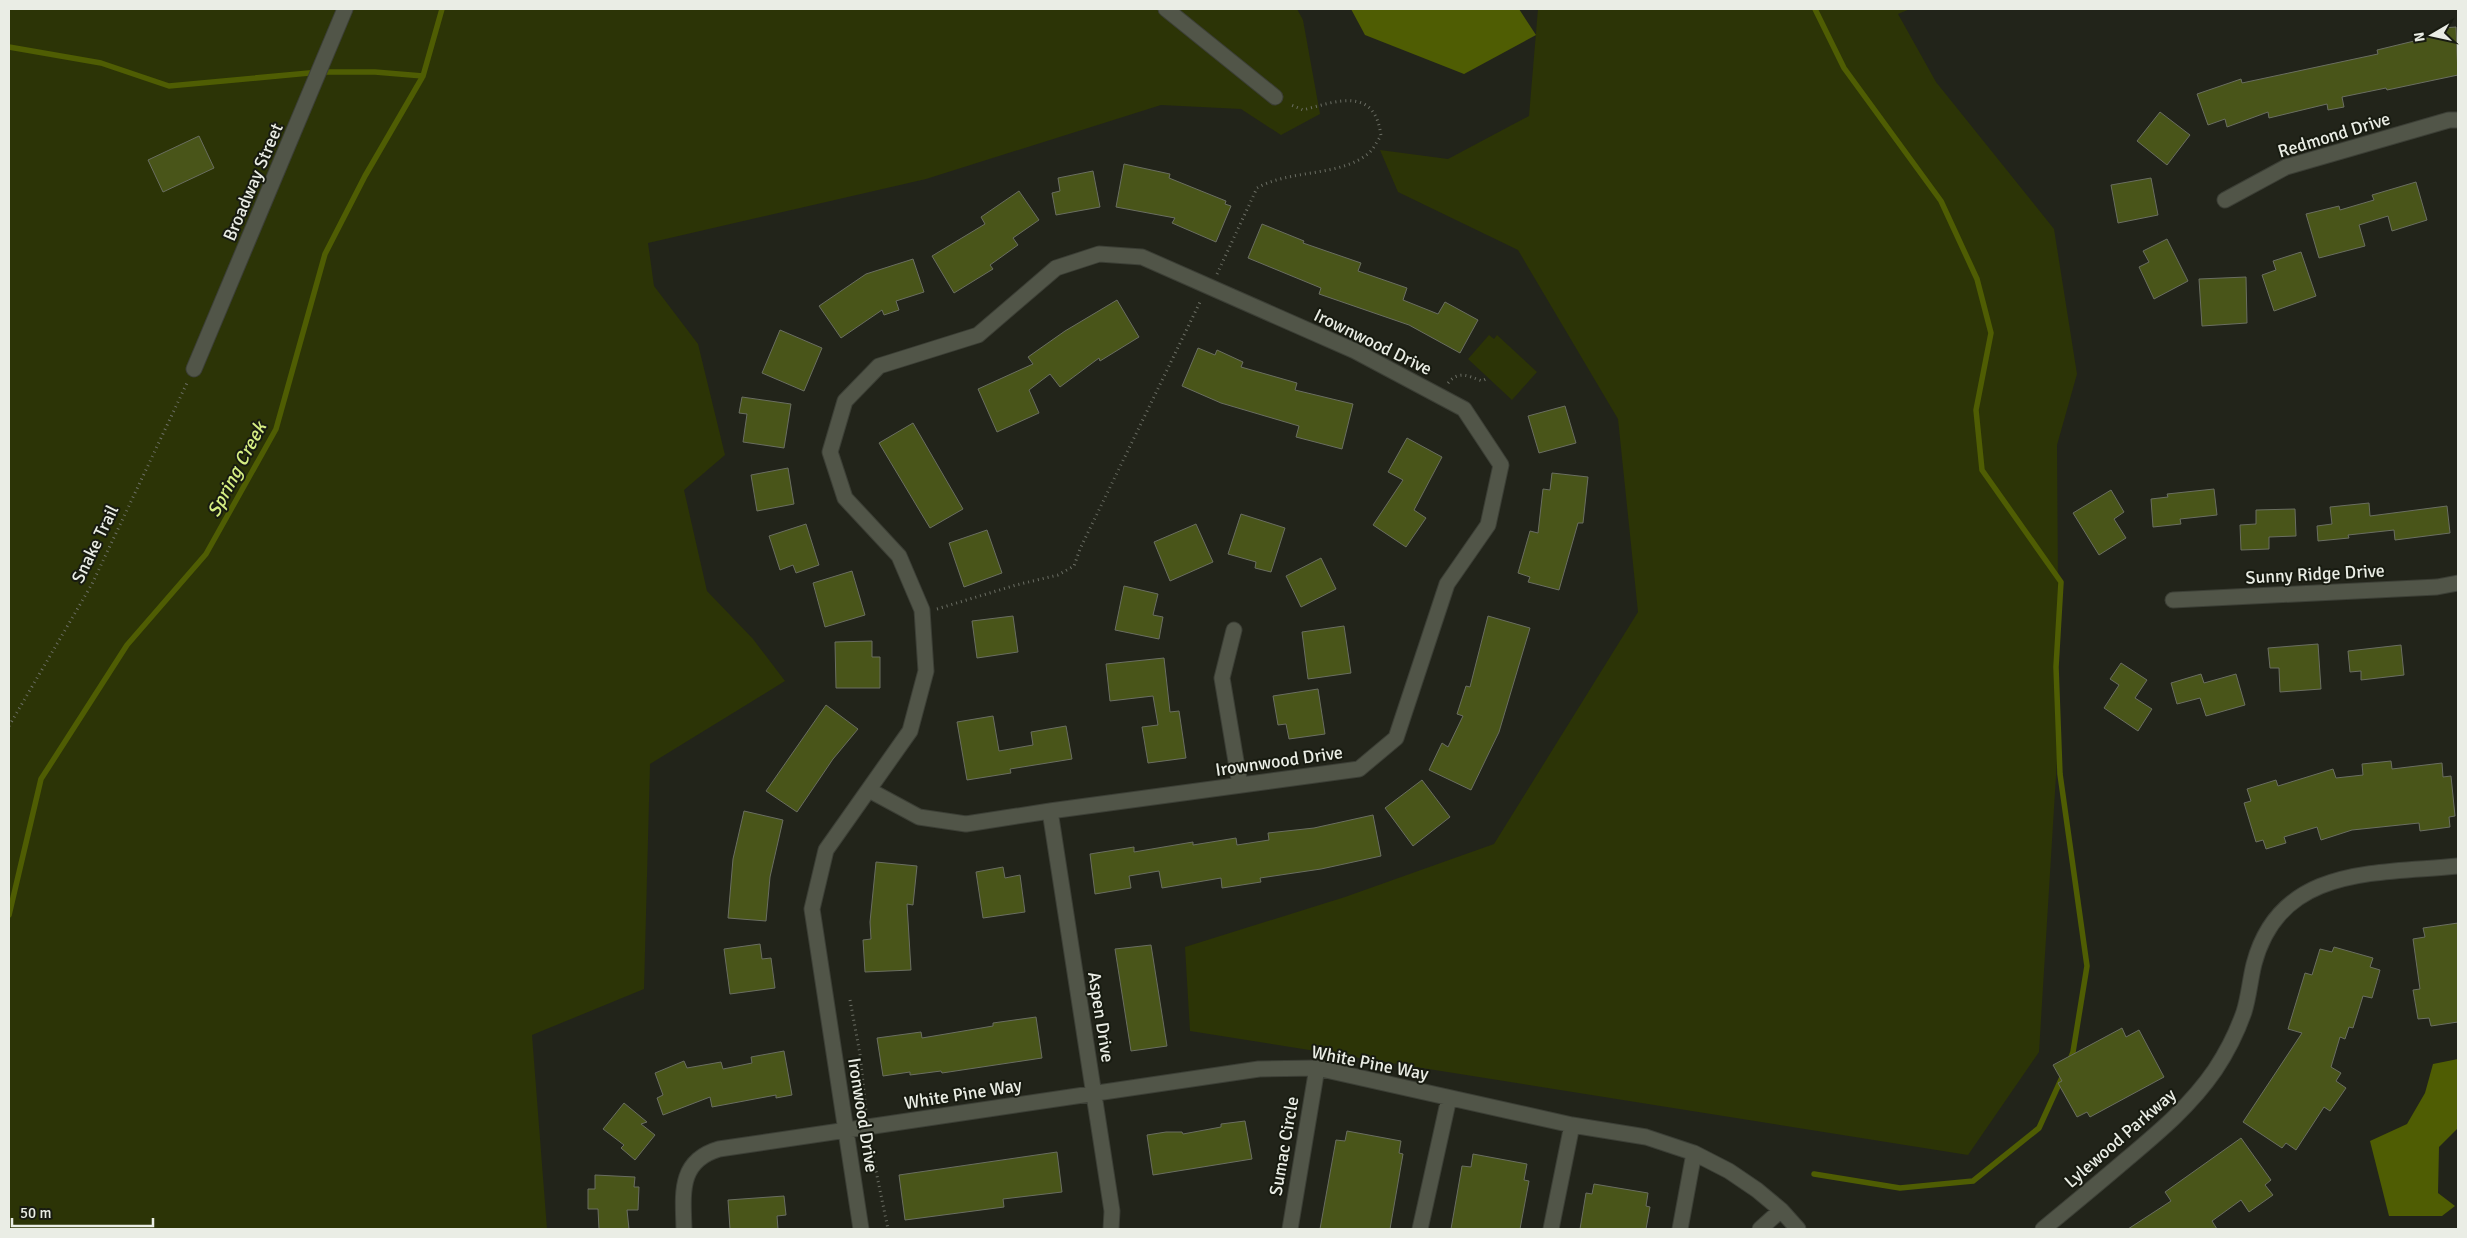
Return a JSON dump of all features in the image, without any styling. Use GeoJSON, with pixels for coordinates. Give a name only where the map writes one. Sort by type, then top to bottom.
{"type":"FeatureCollection","features":[{"type":"Feature","properties":{"kind":"street","name":"Broadway Street"},"geometry":{"type":"LineString","coordinates":[[194,369],[345,9]]}},
{"type":"Feature","properties":{"kind":"street"},"geometry":{"type":"LineString","coordinates":[[1166,9],[1275,97]]}},
{"type":"Feature","properties":{"kind":"street","name":"Redmond Drive"},"geometry":{"type":"LineString","coordinates":[[2225,200],[2286,167],[2449,120],[2458,120]]}},
{"type":"Feature","properties":{"kind":"street","name":"Irownwood Drive"},"geometry":{"type":"LineString","coordinates":[[826,1006],[812,909],[826,850],[910,731],[926,672],[922,610],[899,556],[845,498],[830,452],[845,401],[879,366],[978,335],[1056,268],[1099,254],[1142,257],[1354,351],[1464,409],[1501,465],[1488,525],[1447,584],[1396,738],[1359,769],[1050,810],[966,824],[919,818],[869,790]]}},
{"type":"Feature","properties":{"kind":"street","name":"Sunny Ridge Drive"},"geometry":{"type":"LineString","coordinates":[[2172,600],[2437,587],[2458,584]]}},
{"type":"Feature","properties":{"kind":"street"},"geometry":{"type":"LineString","coordinates":[[1234,630],[1222,678],[1240,785]]}},
{"type":"Feature","properties":{"kind":"street","name":"Aspen Drive"},"geometry":{"type":"LineString","coordinates":[[1050,810],[1112,1211],[1111,1229]]}},
{"type":"Feature","properties":{"kind":"street","name":"Lylewood Parkway"},"geometry":{"type":"LineString","coordinates":[[2044,1229],[2176,1118],[2196,1096],[2216,1069],[2233,1039],[2244,1011],[2254,963],[2262,942],[2275,919],[2289,904],[2308,890],[2334,880],[2458,866]]}},
{"type":"Feature","properties":{"kind":"street","name":"Ironwood Drive"},"geometry":{"type":"LineString","coordinates":[[826,1006],[862,1229]]}},
{"type":"Feature","properties":{"kind":"street","name":"White Pine Way"},"geometry":{"type":"LineString","coordinates":[[684,1229],[685,1182],[696,1161],[706,1153],[719,1149],[1259,1069],[1316,1068],[1572,1125],[1646,1137],[1694,1153],[1758,1190],[1781,1210],[1798,1229]]}},
{"type":"Feature","properties":{"kind":"street","name":"Sumac Circle"},"geometry":{"type":"LineString","coordinates":[[1290,1229],[1316,1068]]}},
{"type":"Feature","properties":{"kind":"street"},"geometry":{"type":"LineString","coordinates":[[1420,1229],[1448,1098]]}},
{"type":"Feature","properties":{"kind":"street"},"geometry":{"type":"LineString","coordinates":[[1552,1229],[1572,1125]]}},
{"type":"Feature","properties":{"kind":"street"},"geometry":{"type":"LineString","coordinates":[[1680,1229],[1694,1153]]}},
{"type":"Feature","properties":{"kind":"street"},"geometry":{"type":"LineString","coordinates":[[1760,1229],[1781,1210]]}},
{"type":"Feature","properties":{"kind":"path"},"geometry":{"type":"LineString","coordinates":[[922,610],[943,609],[1016,585],[1058,575],[1074,566],[1080,549],[1208,286],[1218,272],[1257,188],[1270,181],[1356,162],[1370,152],[1381,136],[1379,119],[1372,110],[1356,100],[1335,101],[1303,110],[1275,97]]}},
{"type":"Feature","properties":{"kind":"path","name":"Snake Trail"},"geometry":{"type":"LineString","coordinates":[[9,726],[92,584],[194,369]]}},
{"type":"Feature","properties":{"kind":"path"},"geometry":{"type":"LineString","coordinates":[[1440,396],[1455,375],[1462,374],[1482,381],[1488,378]]}},
{"type":"Feature","properties":{"kind":"shaded area"},"geometry":{"type":"Polygon","coordinates":[[[9,9],[1297,9],[1303,20],[1320,114],[1281,135],[1241,109],[1161,105],[926,179],[648,243],[654,286],[698,344],[725,455],[684,490],[707,591],[753,639],[785,681],[650,764],[644,989],[532,1035],[547,1229],[9,1229],[9,9]]]}},
{"type":"Feature","properties":{"kind":"shaded area"},"geometry":{"type":"Polygon","coordinates":[[[1351,9],[1519,9],[1536,35],[1464,74],[1365,35],[1351,9]]]}},
{"type":"Feature","properties":{"kind":"shaded area"},"geometry":{"type":"Polygon","coordinates":[[[1538,9],[1910,9],[1898,14],[1936,82],[2054,229],[2077,374],[2057,445],[2059,727],[2039,1052],[1968,1155],[1190,1031],[1185,947],[1345,897],[1494,844],[1638,612],[1618,419],[1518,250],[1398,192],[1380,150],[1448,159],[1529,116],[1538,9]]]}},
{"type":"Feature","properties":{"kind":"shaded area"},"geometry":{"type":"Polygon","coordinates":[[[1489,335],[1494,339],[1497,335],[1537,372],[1512,400],[1468,359],[1489,335]]]}},
{"type":"Feature","properties":{"kind":"shaded area"},"geometry":{"type":"Polygon","coordinates":[[[2458,1059],[2458,1128],[2439,1147],[2438,1193],[2455,1206],[2442,1216],[2389,1216],[2370,1141],[2407,1124],[2425,1093],[2433,1064],[2458,1059]]]}},
{"type":"Feature","properties":{"kind":"building"},"geometry":{"type":"Polygon","coordinates":[[[2456,27],[2458,75],[2387,90],[2386,88],[2342,97],[2344,107],[2328,110],[2327,104],[2269,118],[2268,112],[2227,127],[2225,119],[2208,125],[2197,94],[2241,79],[2242,83],[2378,54],[2377,50],[2443,34],[2442,28],[2456,27]]]}},
{"type":"Feature","properties":{"kind":"building"},"geometry":{"type":"Polygon","coordinates":[[[2160,112],[2190,135],[2167,165],[2137,141],[2160,112]]]}},
{"type":"Feature","properties":{"kind":"building"},"geometry":{"type":"Polygon","coordinates":[[[199,136],[214,168],[163,192],[148,160],[199,136]]]}},
{"type":"Feature","properties":{"kind":"building"},"geometry":{"type":"Polygon","coordinates":[[[1124,164],[1170,174],[1169,178],[1226,201],[1225,204],[1231,206],[1216,242],[1172,223],[1175,218],[1116,207],[1124,164]]]}},
{"type":"Feature","properties":{"kind":"building"},"geometry":{"type":"Polygon","coordinates":[[[1093,171],[1100,207],[1056,215],[1052,193],[1060,191],[1058,178],[1093,171]]]}},
{"type":"Feature","properties":{"kind":"building"},"geometry":{"type":"Polygon","coordinates":[[[2151,178],[2158,215],[2118,223],[2111,185],[2151,178]]]}},
{"type":"Feature","properties":{"kind":"building"},"geometry":{"type":"Polygon","coordinates":[[[2416,182],[2427,220],[2392,231],[2388,216],[2359,225],[2365,246],[2319,258],[2306,214],[2339,206],[2340,210],[2374,200],[2372,195],[2416,182]]]}},
{"type":"Feature","properties":{"kind":"building"},"geometry":{"type":"Polygon","coordinates":[[[1019,191],[1039,220],[1013,238],[1018,245],[990,265],[993,269],[954,293],[932,256],[985,224],[981,217],[1019,191]]]}},
{"type":"Feature","properties":{"kind":"building"},"geometry":{"type":"Polygon","coordinates":[[[1262,224],[1304,241],[1303,243],[1361,263],[1358,271],[1407,288],[1403,300],[1438,314],[1445,302],[1478,320],[1460,353],[1409,325],[1319,294],[1321,288],[1248,258],[1262,224]]]}},
{"type":"Feature","properties":{"kind":"building"},"geometry":{"type":"Polygon","coordinates":[[[2167,239],[2188,281],[2154,299],[2139,267],[2149,262],[2143,251],[2167,239]]]}},
{"type":"Feature","properties":{"kind":"building"},"geometry":{"type":"Polygon","coordinates":[[[2301,252],[2316,296],[2274,311],[2262,275],[2276,270],[2273,261],[2301,252]]]}},
{"type":"Feature","properties":{"kind":"building"},"geometry":{"type":"Polygon","coordinates":[[[913,259],[924,292],[896,301],[899,310],[884,315],[882,310],[841,338],[819,306],[866,274],[913,259]]]}},
{"type":"Feature","properties":{"kind":"building"},"geometry":{"type":"Polygon","coordinates":[[[2246,277],[2247,323],[2202,326],[2199,279],[2246,277]]]}},
{"type":"Feature","properties":{"kind":"building"},"geometry":{"type":"Polygon","coordinates":[[[1117,300],[1139,337],[1100,361],[1099,358],[1060,387],[1050,374],[1029,390],[1039,413],[997,432],[978,389],[1033,364],[1028,357],[1065,331],[1117,300]]]}},
{"type":"Feature","properties":{"kind":"building"},"geometry":{"type":"Polygon","coordinates":[[[780,330],[822,348],[804,391],[762,373],[780,330]]]}},
{"type":"Feature","properties":{"kind":"building"},"geometry":{"type":"Polygon","coordinates":[[[1198,348],[1215,355],[1217,350],[1243,362],[1241,367],[1297,383],[1295,390],[1353,404],[1342,449],[1296,437],[1299,426],[1221,403],[1182,386],[1198,348]]]}},
{"type":"Feature","properties":{"kind":"building"},"geometry":{"type":"Polygon","coordinates":[[[742,397],[791,404],[784,448],[743,442],[747,414],[739,413],[742,397]]]}},
{"type":"Feature","properties":{"kind":"building"},"geometry":{"type":"Polygon","coordinates":[[[1565,406],[1576,443],[1539,453],[1528,416],[1565,406]]]}},
{"type":"Feature","properties":{"kind":"building"},"geometry":{"type":"Polygon","coordinates":[[[913,423],[963,509],[930,528],[879,443],[913,423]]]}},
{"type":"Feature","properties":{"kind":"building"},"geometry":{"type":"Polygon","coordinates":[[[1407,438],[1442,457],[1414,510],[1426,518],[1406,547],[1373,525],[1403,480],[1388,472],[1407,438]]]}},
{"type":"Feature","properties":{"kind":"building"},"geometry":{"type":"Polygon","coordinates":[[[788,468],[794,504],[757,511],[751,475],[788,468]]]}},
{"type":"Feature","properties":{"kind":"building"},"geometry":{"type":"Polygon","coordinates":[[[1552,473],[1588,477],[1583,523],[1578,523],[1559,590],[1528,582],[1530,577],[1518,573],[1530,531],[1538,533],[1543,489],[1550,490],[1552,473]]]}},
{"type":"Feature","properties":{"kind":"building"},"geometry":{"type":"Polygon","coordinates":[[[2214,489],[2217,515],[2180,519],[2181,524],[2153,527],[2151,499],[2168,497],[2167,494],[2214,489]]]}},
{"type":"Feature","properties":{"kind":"building"},"geometry":{"type":"Polygon","coordinates":[[[2111,490],[2124,512],[2114,519],[2126,538],[2099,555],[2073,513],[2111,490]]]}},
{"type":"Feature","properties":{"kind":"building"},"geometry":{"type":"Polygon","coordinates":[[[2369,503],[2370,516],[2447,506],[2450,533],[2395,540],[2394,530],[2348,535],[2349,538],[2318,541],[2317,526],[2332,524],[2330,507],[2369,503]]]}},
{"type":"Feature","properties":{"kind":"building"},"geometry":{"type":"Polygon","coordinates":[[[2295,509],[2296,536],[2269,537],[2269,549],[2241,550],[2240,525],[2256,524],[2256,510],[2295,509]]]}},
{"type":"Feature","properties":{"kind":"building"},"geometry":{"type":"Polygon","coordinates":[[[1241,514],[1285,528],[1271,572],[1255,568],[1256,562],[1228,554],[1241,514]]]}},
{"type":"Feature","properties":{"kind":"building"},"geometry":{"type":"Polygon","coordinates":[[[806,524],[819,565],[796,573],[793,565],[780,570],[769,536],[806,524]]]}},
{"type":"Feature","properties":{"kind":"building"},"geometry":{"type":"Polygon","coordinates":[[[1196,524],[1213,562],[1170,581],[1154,542],[1196,524]]]}},
{"type":"Feature","properties":{"kind":"building"},"geometry":{"type":"Polygon","coordinates":[[[987,530],[1002,573],[964,587],[949,543],[987,530]]]}},
{"type":"Feature","properties":{"kind":"building"},"geometry":{"type":"Polygon","coordinates":[[[1321,558],[1336,589],[1301,607],[1286,576],[1321,558]]]}},
{"type":"Feature","properties":{"kind":"building"},"geometry":{"type":"Polygon","coordinates":[[[852,571],[865,615],[825,627],[813,583],[852,571]]]}},
{"type":"Feature","properties":{"kind":"building"},"geometry":{"type":"Polygon","coordinates":[[[1124,586],[1158,594],[1153,615],[1163,617],[1159,639],[1115,630],[1124,586]]]}},
{"type":"Feature","properties":{"kind":"building"},"geometry":{"type":"Polygon","coordinates":[[[1013,616],[1018,652],[977,658],[972,621],[1013,616]]]}},
{"type":"Feature","properties":{"kind":"building"},"geometry":{"type":"Polygon","coordinates":[[[1488,616],[1530,628],[1499,732],[1471,790],[1429,770],[1442,743],[1448,747],[1463,716],[1457,714],[1466,686],[1470,687],[1488,616]]]}},
{"type":"Feature","properties":{"kind":"building"},"geometry":{"type":"Polygon","coordinates":[[[1344,626],[1351,673],[1308,679],[1302,632],[1344,626]]]}},
{"type":"Feature","properties":{"kind":"building"},"geometry":{"type":"Polygon","coordinates":[[[872,641],[872,657],[880,657],[880,688],[836,688],[835,642],[872,641]]]}},
{"type":"Feature","properties":{"kind":"building"},"geometry":{"type":"Polygon","coordinates":[[[2318,644],[2321,689],[2280,692],[2279,668],[2270,668],[2268,648],[2318,644]]]}},
{"type":"Feature","properties":{"kind":"building"},"geometry":{"type":"Polygon","coordinates":[[[2401,645],[2404,675],[2361,680],[2361,671],[2350,672],[2348,651],[2401,645]]]}},
{"type":"Feature","properties":{"kind":"building"},"geometry":{"type":"Polygon","coordinates":[[[1164,658],[1170,712],[1179,711],[1186,758],[1148,763],[1142,727],[1158,725],[1153,696],[1110,701],[1106,664],[1164,658]]]}},
{"type":"Feature","properties":{"kind":"building"},"geometry":{"type":"Polygon","coordinates":[[[2121,663],[2147,680],[2135,698],[2152,709],[2138,731],[2104,708],[2119,685],[2110,679],[2121,663]]]}},
{"type":"Feature","properties":{"kind":"building"},"geometry":{"type":"Polygon","coordinates":[[[2201,674],[2204,683],[2236,674],[2245,705],[2206,716],[2200,698],[2177,704],[2171,683],[2201,674]]]}},
{"type":"Feature","properties":{"kind":"building"},"geometry":{"type":"Polygon","coordinates":[[[1318,689],[1325,734],[1289,739],[1286,724],[1278,725],[1273,696],[1318,689]]]}},
{"type":"Feature","properties":{"kind":"building"},"geometry":{"type":"Polygon","coordinates":[[[826,705],[858,729],[833,759],[797,812],[766,791],[826,705]]]}},
{"type":"Feature","properties":{"kind":"building"},"geometry":{"type":"Polygon","coordinates":[[[993,716],[999,751],[1033,745],[1031,732],[1066,726],[1072,759],[1010,769],[1011,773],[967,780],[957,722],[993,716]]]}},
{"type":"Feature","properties":{"kind":"building"},"geometry":{"type":"Polygon","coordinates":[[[2391,761],[2392,769],[2442,763],[2443,777],[2451,776],[2455,816],[2449,817],[2450,827],[2420,831],[2419,823],[2352,830],[2321,840],[2317,827],[2284,837],[2286,843],[2266,849],[2263,840],[2256,842],[2244,803],[2251,801],[2247,789],[2276,780],[2278,786],[2333,769],[2336,778],[2363,775],[2362,764],[2391,761]]]}},
{"type":"Feature","properties":{"kind":"building"},"geometry":{"type":"Polygon","coordinates":[[[1422,780],[1450,817],[1413,846],[1385,808],[1422,780]]]}},
{"type":"Feature","properties":{"kind":"building"},"geometry":{"type":"Polygon","coordinates":[[[744,811],[783,820],[770,877],[766,921],[728,918],[733,859],[744,811]]]}},
{"type":"Feature","properties":{"kind":"building"},"geometry":{"type":"Polygon","coordinates":[[[1373,815],[1381,856],[1321,869],[1260,878],[1261,882],[1222,888],[1221,878],[1162,888],[1159,871],[1129,876],[1131,888],[1095,894],[1090,854],[1134,847],[1134,852],[1193,842],[1193,845],[1236,838],[1237,845],[1269,840],[1268,833],[1314,828],[1373,815]]]}},
{"type":"Feature","properties":{"kind":"building"},"geometry":{"type":"Polygon","coordinates":[[[876,862],[917,866],[913,905],[907,904],[911,970],[865,972],[863,940],[871,939],[870,922],[876,862]]]}},
{"type":"Feature","properties":{"kind":"building"},"geometry":{"type":"Polygon","coordinates":[[[1003,867],[1005,878],[1020,875],[1025,912],[983,918],[976,872],[1003,867]]]}},
{"type":"Feature","properties":{"kind":"building"},"geometry":{"type":"Polygon","coordinates":[[[2458,923],[2458,1022],[2431,1026],[2429,1018],[2418,1019],[2413,990],[2420,989],[2413,939],[2425,937],[2423,928],[2458,923]]]}},
{"type":"Feature","properties":{"kind":"building"},"geometry":{"type":"Polygon","coordinates":[[[760,944],[762,959],[771,958],[775,988],[730,994],[724,949],[760,944]]]}},
{"type":"Feature","properties":{"kind":"building"},"geometry":{"type":"Polygon","coordinates":[[[1151,945],[1167,1046],[1131,1051],[1115,949],[1151,945]]]}},
{"type":"Feature","properties":{"kind":"building"},"geometry":{"type":"Polygon","coordinates":[[[2334,947],[2373,958],[2370,967],[2380,970],[2372,998],[2363,996],[2353,1028],[2349,1027],[2345,1039],[2340,1037],[2331,1067],[2341,1073],[2336,1081],[2346,1088],[2330,1111],[2324,1107],[2296,1150],[2286,1143],[2282,1148],[2243,1122],[2302,1033],[2288,1029],[2305,973],[2312,975],[2320,949],[2332,952],[2334,947]]]}},
{"type":"Feature","properties":{"kind":"building"},"geometry":{"type":"Polygon","coordinates":[[[1036,1017],[1042,1058],[942,1073],[941,1071],[910,1075],[910,1072],[883,1076],[877,1038],[921,1032],[922,1038],[993,1026],[993,1023],[1036,1017]]]}},
{"type":"Feature","properties":{"kind":"building"},"geometry":{"type":"Polygon","coordinates":[[[2122,1028],[2126,1037],[2139,1030],[2164,1077],[2090,1117],[2087,1112],[2077,1117],[2058,1083],[2062,1081],[2053,1065],[2122,1028]]]}},
{"type":"Feature","properties":{"kind":"building"},"geometry":{"type":"Polygon","coordinates":[[[784,1051],[792,1095],[776,1098],[776,1095],[712,1107],[710,1097],[663,1115],[657,1098],[663,1095],[655,1073],[684,1061],[687,1068],[721,1062],[723,1069],[752,1063],[751,1057],[784,1051]]]}},
{"type":"Feature","properties":{"kind":"building"},"geometry":{"type":"Polygon","coordinates":[[[624,1103],[647,1122],[641,1124],[655,1135],[635,1160],[621,1148],[624,1145],[603,1129],[624,1103]]]}},
{"type":"Feature","properties":{"kind":"building"},"geometry":{"type":"Polygon","coordinates":[[[1245,1121],[1252,1159],[1153,1175],[1147,1135],[1166,1132],[1182,1132],[1183,1134],[1221,1127],[1221,1124],[1245,1121]]]}},
{"type":"Feature","properties":{"kind":"building"},"geometry":{"type":"Polygon","coordinates":[[[1347,1131],[1401,1141],[1399,1153],[1403,1154],[1390,1229],[1320,1229],[1336,1140],[1345,1141],[1347,1131]]]}},
{"type":"Feature","properties":{"kind":"building"},"geometry":{"type":"Polygon","coordinates":[[[2241,1138],[2271,1180],[2265,1185],[2273,1195],[2249,1212],[2241,1200],[2212,1221],[2217,1229],[2128,1229],[2171,1201],[2165,1192],[2241,1138]]]}},
{"type":"Feature","properties":{"kind":"building"},"geometry":{"type":"Polygon","coordinates":[[[1057,1152],[1062,1192],[1003,1199],[1004,1207],[905,1220],[899,1175],[1057,1152]]]}},
{"type":"Feature","properties":{"kind":"building"},"geometry":{"type":"Polygon","coordinates":[[[1473,1154],[1527,1164],[1524,1180],[1529,1181],[1520,1229],[1451,1229],[1462,1166],[1471,1167],[1473,1154]]]}},
{"type":"Feature","properties":{"kind":"building"},"geometry":{"type":"Polygon","coordinates":[[[595,1175],[635,1177],[634,1187],[639,1187],[638,1210],[627,1210],[629,1229],[599,1229],[598,1209],[588,1209],[588,1189],[595,1189],[595,1175]]]}},
{"type":"Feature","properties":{"kind":"building"},"geometry":{"type":"Polygon","coordinates":[[[1594,1184],[1648,1193],[1646,1206],[1650,1207],[1646,1229],[1580,1229],[1586,1193],[1592,1194],[1594,1184]]]}},
{"type":"Feature","properties":{"kind":"building"},"geometry":{"type":"Polygon","coordinates":[[[784,1196],[786,1215],[777,1216],[778,1229],[730,1229],[728,1200],[784,1196]]]}},
{"type":"Feature","properties":{"kind":"waterway","name":"Spring Creek"},"geometry":{"type":"LineString","coordinates":[[9,915],[41,779],[127,645],[206,554],[276,429],[325,254],[365,176],[423,76],[442,9]]}},
{"type":"Feature","properties":{"kind":"waterway"},"geometry":{"type":"LineString","coordinates":[[1815,9],[1844,68],[1941,201],[1977,279],[1991,333],[1976,410],[1982,470],[2061,582],[2056,667],[2060,774],[2087,966],[2073,1052],[2069,1062]]}},
{"type":"Feature","properties":{"kind":"waterway"},"geometry":{"type":"LineString","coordinates":[[9,47],[101,63],[169,86],[320,72],[375,72],[423,76]]}},
{"type":"Feature","properties":{"kind":"waterway"},"geometry":{"type":"LineString","coordinates":[[1814,1174],[1900,1188],[1973,1181],[2039,1128],[2064,1073]]}}]}
